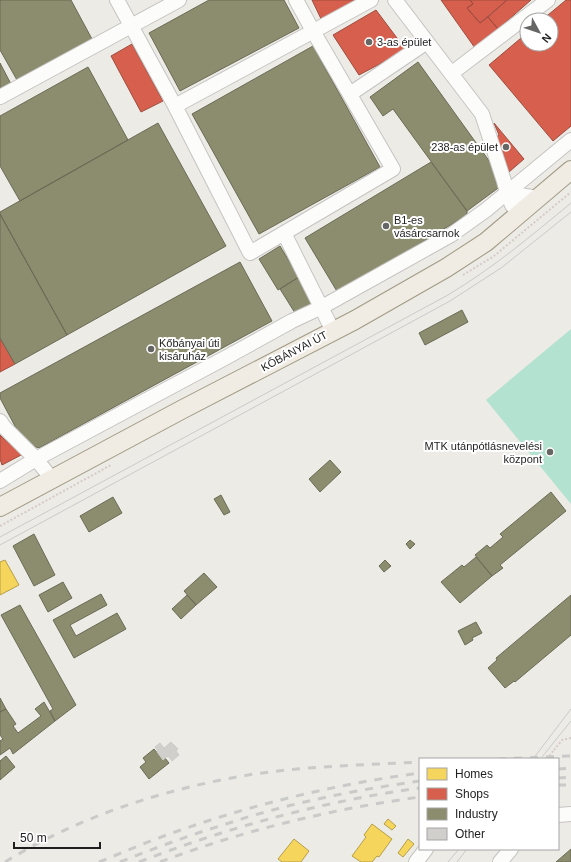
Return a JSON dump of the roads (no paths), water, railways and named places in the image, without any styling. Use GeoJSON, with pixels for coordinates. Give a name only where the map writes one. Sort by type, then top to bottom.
{"type":"FeatureCollection","features":[{"type":"Feature","properties":{"kind":"main road","name":"KŐBÁNYAI ÚT"},"geometry":{"type":"LineString","coordinates":[[0,507],[183,409],[355,320],[452,264],[486,242],[571,170]]}},
{"type":"Feature","properties":{"kind":"street"},"geometry":{"type":"LineString","coordinates":[[117,0],[175,106],[250,253],[393,169],[296,0]]}},
{"type":"Feature","properties":{"kind":"street"},"geometry":{"type":"LineString","coordinates":[[0,97],[179,0]]}},
{"type":"Feature","properties":{"kind":"street"},"geometry":{"type":"LineString","coordinates":[[175,106],[371,0]]}},
{"type":"Feature","properties":{"kind":"street"},"geometry":{"type":"LineString","coordinates":[[395,0],[482,114],[507,193],[512,205],[519,214]]}},
{"type":"Feature","properties":{"kind":"street"},"geometry":{"type":"LineString","coordinates":[[452,73],[548,0]]}},
{"type":"Feature","properties":{"kind":"street"},"geometry":{"type":"LineString","coordinates":[[350,94],[427,42]]}},
{"type":"Feature","properties":{"kind":"street"},"geometry":{"type":"LineString","coordinates":[[0,481],[36,459],[232,355],[292,321],[322,307],[451,235],[486,210],[571,140]]}},
{"type":"Feature","properties":{"kind":"street"},"geometry":{"type":"LineString","coordinates":[[507,193],[538,198]]}},
{"type":"Feature","properties":{"kind":"street"},"geometry":{"type":"LineString","coordinates":[[284,233],[333,331]]}},
{"type":"Feature","properties":{"kind":"street"},"geometry":{"type":"LineString","coordinates":[[0,420],[4,427],[36,459],[52,479]]}},
{"type":"Feature","properties":{"kind":"street"},"geometry":{"type":"LineString","coordinates":[[559,814],[571,814]]}},
{"type":"Feature","properties":{"kind":"street"},"geometry":{"type":"LineString","coordinates":[[416,862],[425,850]]}},
{"type":"Feature","properties":{"kind":"street"},"geometry":{"type":"LineString","coordinates":[[500,862],[510,850]]}},
{"type":"Feature","properties":{"kind":"tram line"},"geometry":{"type":"LineString","coordinates":[[0,537],[448,295],[496,263],[571,203]]}},
{"type":"Feature","properties":{"kind":"tram line"},"geometry":{"type":"LineString","coordinates":[[0,545],[450,301],[501,268],[571,212]]}},
{"type":"Feature","properties":{"kind":"tram line"},"geometry":{"type":"LineString","coordinates":[[534,758],[571,709]]}},
{"type":"Feature","properties":{"kind":"tram line"},"geometry":{"type":"LineString","coordinates":[[542,757],[571,721]]}},
{"type":"Feature","properties":{"kind":"tram line"},"geometry":{"type":"LineString","coordinates":[[448,862],[458,850]]}},
{"type":"Feature","properties":{"kind":"tram line"},"geometry":{"type":"LineString","coordinates":[[457,862],[466,850]]}},
{"type":"Feature","properties":{"kind":"railway"},"geometry":{"type":"LineString","coordinates":[[522,758],[571,756]]}},
{"type":"Feature","properties":{"kind":"railway"},"geometry":{"type":"LineString","coordinates":[[5,862],[62,831],[92,818],[122,807],[185,788],[269,772],[334,766],[419,762]]}},
{"type":"Feature","properties":{"kind":"railway"},"geometry":{"type":"LineString","coordinates":[[559,769],[571,768]]}},
{"type":"Feature","properties":{"kind":"railway"},"geometry":{"type":"LineString","coordinates":[[99,862],[175,832],[265,804],[327,789],[419,773]]}},
{"type":"Feature","properties":{"kind":"railway"},"geometry":{"type":"LineString","coordinates":[[559,778],[571,777]]}},
{"type":"Feature","properties":{"kind":"railway"},"geometry":{"type":"LineString","coordinates":[[120,862],[250,816],[347,793],[419,781]]}},
{"type":"Feature","properties":{"kind":"railway"},"geometry":{"type":"LineString","coordinates":[[559,785],[571,785]]}},
{"type":"Feature","properties":{"kind":"railway"},"geometry":{"type":"LineString","coordinates":[[139,862],[173,849],[277,817],[348,800],[419,788]]}},
{"type":"Feature","properties":{"kind":"railway"},"geometry":{"type":"LineString","coordinates":[[160,862],[224,840],[288,822],[321,814],[419,797]]}},
{"type":"Feature","properties":{"kind":"place","name":"3-as épület"},"geometry":{"type":"Point","coordinates":[369,42]}},
{"type":"Feature","properties":{"kind":"place","name":"238-as épület"},"geometry":{"type":"Point","coordinates":[506,147]}},
{"type":"Feature","properties":{"kind":"place","name":"B1-es vásárcsarnok"},"geometry":{"type":"Point","coordinates":[386,226]}},
{"type":"Feature","properties":{"kind":"place","name":"Kőbányai úti kisáruház"},"geometry":{"type":"Point","coordinates":[151,349]}},
{"type":"Feature","properties":{"kind":"place","name":"MTK utánpótlásnevelési központ"},"geometry":{"type":"Point","coordinates":[550,452]}}]}
